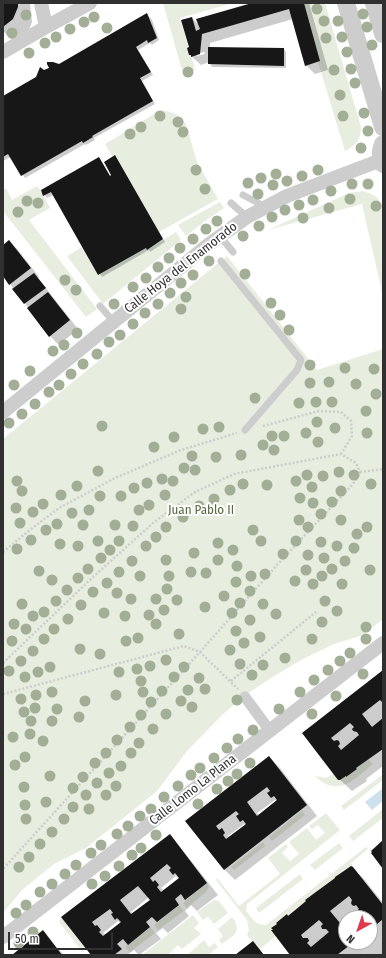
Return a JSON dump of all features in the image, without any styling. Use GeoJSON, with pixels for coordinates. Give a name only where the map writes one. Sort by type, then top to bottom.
{"type":"FeatureCollection","features":[{"type":"Feature","properties":{"kind":"street"},"geometry":{"type":"LineString","coordinates":[[41,3],[46,27]]}},
{"type":"Feature","properties":{"kind":"street"},"geometry":{"type":"LineString","coordinates":[[3,52],[90,3]]}},
{"type":"Feature","properties":{"kind":"street"},"geometry":{"type":"LineString","coordinates":[[346,3],[383,127]]}},
{"type":"Feature","properties":{"kind":"street"},"geometry":{"type":"LineString","coordinates":[[374,3],[383,34]]}},
{"type":"Feature","properties":{"kind":"street","name":"Calle Hoya del Enamorado"},"geometry":{"type":"LineString","coordinates":[[3,412],[208,245],[247,217],[287,196],[382,156]]}},
{"type":"Feature","properties":{"kind":"street","name":"Calle Lomo La Plana"},"geometry":{"type":"LineString","coordinates":[[3,937],[383,643]]}},
{"type":"Feature","properties":{"kind":"street"},"geometry":{"type":"LineString","coordinates":[[245,697],[270,731]]}},
{"type":"Feature","properties":{"kind":"street"},"geometry":{"type":"LineString","coordinates":[[373,955],[383,947]]}},
{"type":"Feature","properties":{"kind":"lane"},"geometry":{"type":"LineString","coordinates":[[243,195],[266,207]]}},
{"type":"Feature","properties":{"kind":"lane"},"geometry":{"type":"LineString","coordinates":[[231,203],[247,217]]}},
{"type":"Feature","properties":{"kind":"lane"},"geometry":{"type":"LineString","coordinates":[[220,236],[233,252]]}},
{"type":"Feature","properties":{"kind":"lane"},"geometry":{"type":"LineString","coordinates":[[221,261],[301,360],[297,370],[245,430]]}},
{"type":"Feature","properties":{"kind":"lane"},"geometry":{"type":"LineString","coordinates":[[100,306],[114,322]]}},
{"type":"Feature","properties":{"kind":"path"},"geometry":{"type":"LineString","coordinates":[[3,552],[60,508],[115,478],[181,450],[245,430],[319,411],[341,412],[351,422],[352,436],[341,454]]}},
{"type":"Feature","properties":{"kind":"path"},"geometry":{"type":"LineString","coordinates":[[3,664],[93,577],[136,538],[153,523],[195,492],[234,474],[341,454],[356,463],[360,472]]}},
{"type":"Feature","properties":{"kind":"path"},"geometry":{"type":"LineString","coordinates":[[360,472],[383,469]]}},
{"type":"Feature","properties":{"kind":"path"},"geometry":{"type":"LineString","coordinates":[[3,869],[276,566],[353,484],[360,472]]}},
{"type":"Feature","properties":{"kind":"path"},"geometry":{"type":"LineString","coordinates":[[231,681],[316,612]]}},
{"type":"Feature","properties":{"kind":"path"},"geometry":{"type":"LineString","coordinates":[[3,694],[184,646],[200,652],[231,681],[245,697]]}},
{"type":"Feature","properties":{"kind":"green space"},"geometry":{"type":"Polygon","coordinates":[[[163,3],[233,3],[180,18],[189,47],[187,48],[189,55],[191,55],[195,70],[182,70],[163,3]]]}},
{"type":"Feature","properties":{"kind":"green space"},"geometry":{"type":"Polygon","coordinates":[[[304,3],[325,3],[361,127],[357,142],[345,151],[318,62],[320,61],[304,3]]]}},
{"type":"Feature","properties":{"kind":"green space"},"geometry":{"type":"Polygon","coordinates":[[[159,111],[167,111],[174,114],[181,118],[186,124],[197,162],[218,199],[159,232],[115,155],[112,156],[105,144],[159,111]]]}},
{"type":"Feature","properties":{"kind":"green space"},"geometry":{"type":"Polygon","coordinates":[[[37,186],[41,190],[50,208],[29,220],[97,309],[86,317],[3,211],[3,190],[6,188],[12,200],[37,186]]]}},
{"type":"Feature","properties":{"kind":"green space"},"geometry":{"type":"Polygon","coordinates":[[[363,191],[375,196],[383,207],[383,296],[362,204],[268,230],[349,193],[363,191]]]}},
{"type":"Feature","properties":{"kind":"green space"},"geometry":{"type":"Polygon","coordinates":[[[220,202],[224,208],[186,236],[178,225],[220,202]]]}},
{"type":"Feature","properties":{"kind":"green space"},"geometry":{"type":"Polygon","coordinates":[[[176,232],[181,240],[103,304],[67,256],[82,247],[98,275],[146,248],[147,250],[176,232]]]}},
{"type":"Feature","properties":{"kind":"green space","name":"Juan Pablo II"},"geometry":{"type":"Polygon","coordinates":[[[227,256],[317,370],[383,349],[383,619],[363,635],[334,644],[303,659],[247,694],[222,715],[187,751],[157,791],[86,848],[54,864],[22,890],[3,913],[3,439],[227,256]]]}},
{"type":"Feature","properties":{"kind":"green space"},"geometry":{"type":"Polygon","coordinates":[[[368,759],[373,764],[359,776],[346,784],[331,786],[315,776],[326,778],[333,774],[340,780],[357,769],[356,768],[368,759]]]}},
{"type":"Feature","properties":{"kind":"green space"},"geometry":{"type":"Polygon","coordinates":[[[382,775],[383,780],[344,810],[341,806],[382,775]]]}},
{"type":"Feature","properties":{"kind":"green space"},"geometry":{"type":"Polygon","coordinates":[[[383,809],[383,818],[353,841],[349,836],[383,809]]]}},
{"type":"Feature","properties":{"kind":"green space"},"geometry":{"type":"Polygon","coordinates":[[[302,811],[305,815],[272,841],[269,837],[302,811]]]}},
{"type":"Feature","properties":{"kind":"green space"},"geometry":{"type":"Polygon","coordinates":[[[326,813],[340,830],[247,904],[246,911],[254,921],[262,925],[266,925],[366,847],[368,849],[351,863],[352,868],[345,869],[276,923],[277,924],[271,928],[276,936],[259,950],[247,935],[249,930],[247,920],[216,880],[217,878],[239,906],[280,874],[268,858],[286,844],[288,847],[282,853],[290,861],[299,854],[289,842],[307,828],[316,840],[325,833],[318,825],[312,829],[309,826],[326,813]]]}},
{"type":"Feature","properties":{"kind":"green space"},"geometry":{"type":"Polygon","coordinates":[[[263,842],[265,846],[234,870],[231,867],[263,842]]]}},
{"type":"Feature","properties":{"kind":"green space"},"geometry":{"type":"Polygon","coordinates":[[[339,843],[343,848],[315,870],[310,865],[339,843]]]}},
{"type":"Feature","properties":{"kind":"green space"},"geometry":{"type":"Polygon","coordinates":[[[300,874],[303,879],[259,913],[256,908],[300,874]]]}},
{"type":"Feature","properties":{"kind":"green space"},"geometry":{"type":"Polygon","coordinates":[[[207,883],[209,887],[207,891],[187,908],[183,903],[207,883]]]}},
{"type":"Feature","properties":{"kind":"green space"},"geometry":{"type":"Polygon","coordinates":[[[215,900],[219,901],[228,913],[214,924],[208,917],[203,920],[197,912],[215,900]]]}},
{"type":"Feature","properties":{"kind":"green space"},"geometry":{"type":"Polygon","coordinates":[[[179,905],[184,911],[158,930],[154,925],[179,905]]]}},
{"type":"Feature","properties":{"kind":"green space"},"geometry":{"type":"Polygon","coordinates":[[[193,915],[199,923],[194,928],[201,934],[182,949],[178,945],[168,955],[142,955],[193,915]]]}},
{"type":"Feature","properties":{"kind":"green space"},"geometry":{"type":"Polygon","coordinates":[[[232,917],[237,926],[236,933],[222,944],[219,940],[223,936],[218,929],[232,917]]]}},
{"type":"Feature","properties":{"kind":"green space"},"geometry":{"type":"Polygon","coordinates":[[[62,918],[87,949],[82,951],[59,922],[62,918]]]}},
{"type":"Feature","properties":{"kind":"green space"},"geometry":{"type":"Polygon","coordinates":[[[150,927],[155,933],[130,952],[125,947],[150,927]]]}},
{"type":"Feature","properties":{"kind":"green space"},"geometry":{"type":"Polygon","coordinates":[[[204,940],[209,947],[215,943],[218,947],[208,955],[187,955],[204,940]]]}},
{"type":"Feature","properties":{"kind":"water"},"geometry":{"type":"Polygon","coordinates":[[[383,788],[383,801],[372,810],[365,802],[383,788]]]}},
{"type":"Feature","properties":{"kind":"building"},"geometry":{"type":"Polygon","coordinates":[[[3,3],[18,3],[18,7],[13,19],[3,27],[3,3]]]}},
{"type":"Feature","properties":{"kind":"building"},"geometry":{"type":"Polygon","coordinates":[[[252,3],[304,3],[320,61],[305,66],[289,9],[202,34],[200,54],[191,57],[191,55],[189,55],[187,48],[189,47],[181,20],[192,17],[196,31],[200,29],[196,19],[252,3]]]}},
{"type":"Feature","properties":{"kind":"building"},"geometry":{"type":"Polygon","coordinates":[[[147,13],[157,38],[148,43],[147,40],[136,47],[151,72],[140,78],[153,101],[92,136],[93,137],[83,143],[82,141],[21,176],[8,154],[3,157],[3,96],[36,77],[40,67],[44,70],[49,68],[47,62],[59,64],[147,13]]]}},
{"type":"Feature","properties":{"kind":"building"},"geometry":{"type":"Polygon","coordinates":[[[208,47],[284,48],[284,66],[208,64],[208,47]]]}},
{"type":"Feature","properties":{"kind":"building"},"geometry":{"type":"Polygon","coordinates":[[[115,155],[163,239],[147,250],[146,248],[98,275],[51,192],[43,196],[41,190],[99,157],[110,176],[111,175],[104,162],[115,155]]]}},
{"type":"Feature","properties":{"kind":"building"},"geometry":{"type":"Polygon","coordinates":[[[9,240],[31,268],[9,285],[3,276],[3,245],[9,240]]]}},
{"type":"Feature","properties":{"kind":"building"},"geometry":{"type":"Polygon","coordinates":[[[34,273],[46,288],[24,304],[12,289],[34,273]]]}},
{"type":"Feature","properties":{"kind":"building"},"geometry":{"type":"Polygon","coordinates":[[[48,292],[70,320],[49,337],[27,308],[48,292]]]}},
{"type":"Feature","properties":{"kind":"building"},"geometry":{"type":"Polygon","coordinates":[[[383,670],[383,703],[380,700],[362,714],[372,727],[383,718],[383,749],[346,777],[338,780],[302,733],[383,670]],[[350,723],[331,738],[334,741],[339,741],[340,744],[338,746],[341,750],[359,735],[357,732],[353,731],[352,729],[354,727],[350,723]]]}},
{"type":"Feature","properties":{"kind":"building"},"geometry":{"type":"Polygon","coordinates":[[[269,756],[307,805],[224,870],[185,821],[269,756]],[[267,787],[247,802],[257,816],[277,800],[274,796],[271,798],[267,793],[270,791],[267,787]],[[236,811],[216,826],[219,830],[222,828],[225,833],[223,835],[226,839],[246,824],[243,820],[240,822],[236,816],[239,814],[236,811]]]}},
{"type":"Feature","properties":{"kind":"building"},"geometry":{"type":"Polygon","coordinates":[[[170,834],[207,883],[185,900],[181,894],[175,899],[179,905],[157,922],[152,917],[146,922],[150,927],[128,945],[123,939],[117,944],[122,949],[114,955],[91,955],[61,917],[170,834]],[[167,864],[150,878],[153,882],[155,880],[159,885],[157,887],[161,892],[179,878],[175,873],[173,875],[169,870],[171,868],[167,864]],[[138,886],[120,900],[131,914],[150,900],[138,886]],[[110,909],[92,922],[101,930],[99,932],[103,936],[121,922],[117,918],[115,920],[110,909]]]}},
{"type":"Feature","properties":{"kind":"building"},"geometry":{"type":"Polygon","coordinates":[[[383,840],[383,869],[371,851],[383,840]]]}},
{"type":"Feature","properties":{"kind":"building"},"geometry":{"type":"Polygon","coordinates":[[[351,866],[353,867],[383,905],[383,919],[378,923],[378,910],[358,910],[359,909],[356,905],[352,905],[352,900],[349,896],[330,911],[338,921],[338,950],[344,950],[337,955],[290,955],[271,928],[351,866]],[[319,920],[301,935],[303,938],[308,938],[309,941],[307,943],[311,947],[329,932],[326,929],[322,929],[321,926],[323,924],[319,920]]]}},
{"type":"Feature","properties":{"kind":"building"},"geometry":{"type":"Polygon","coordinates":[[[43,930],[62,955],[12,955],[43,930]]]}},
{"type":"Feature","properties":{"kind":"building"},"geometry":{"type":"Polygon","coordinates":[[[253,941],[264,955],[235,955],[253,941]]]}}]}
